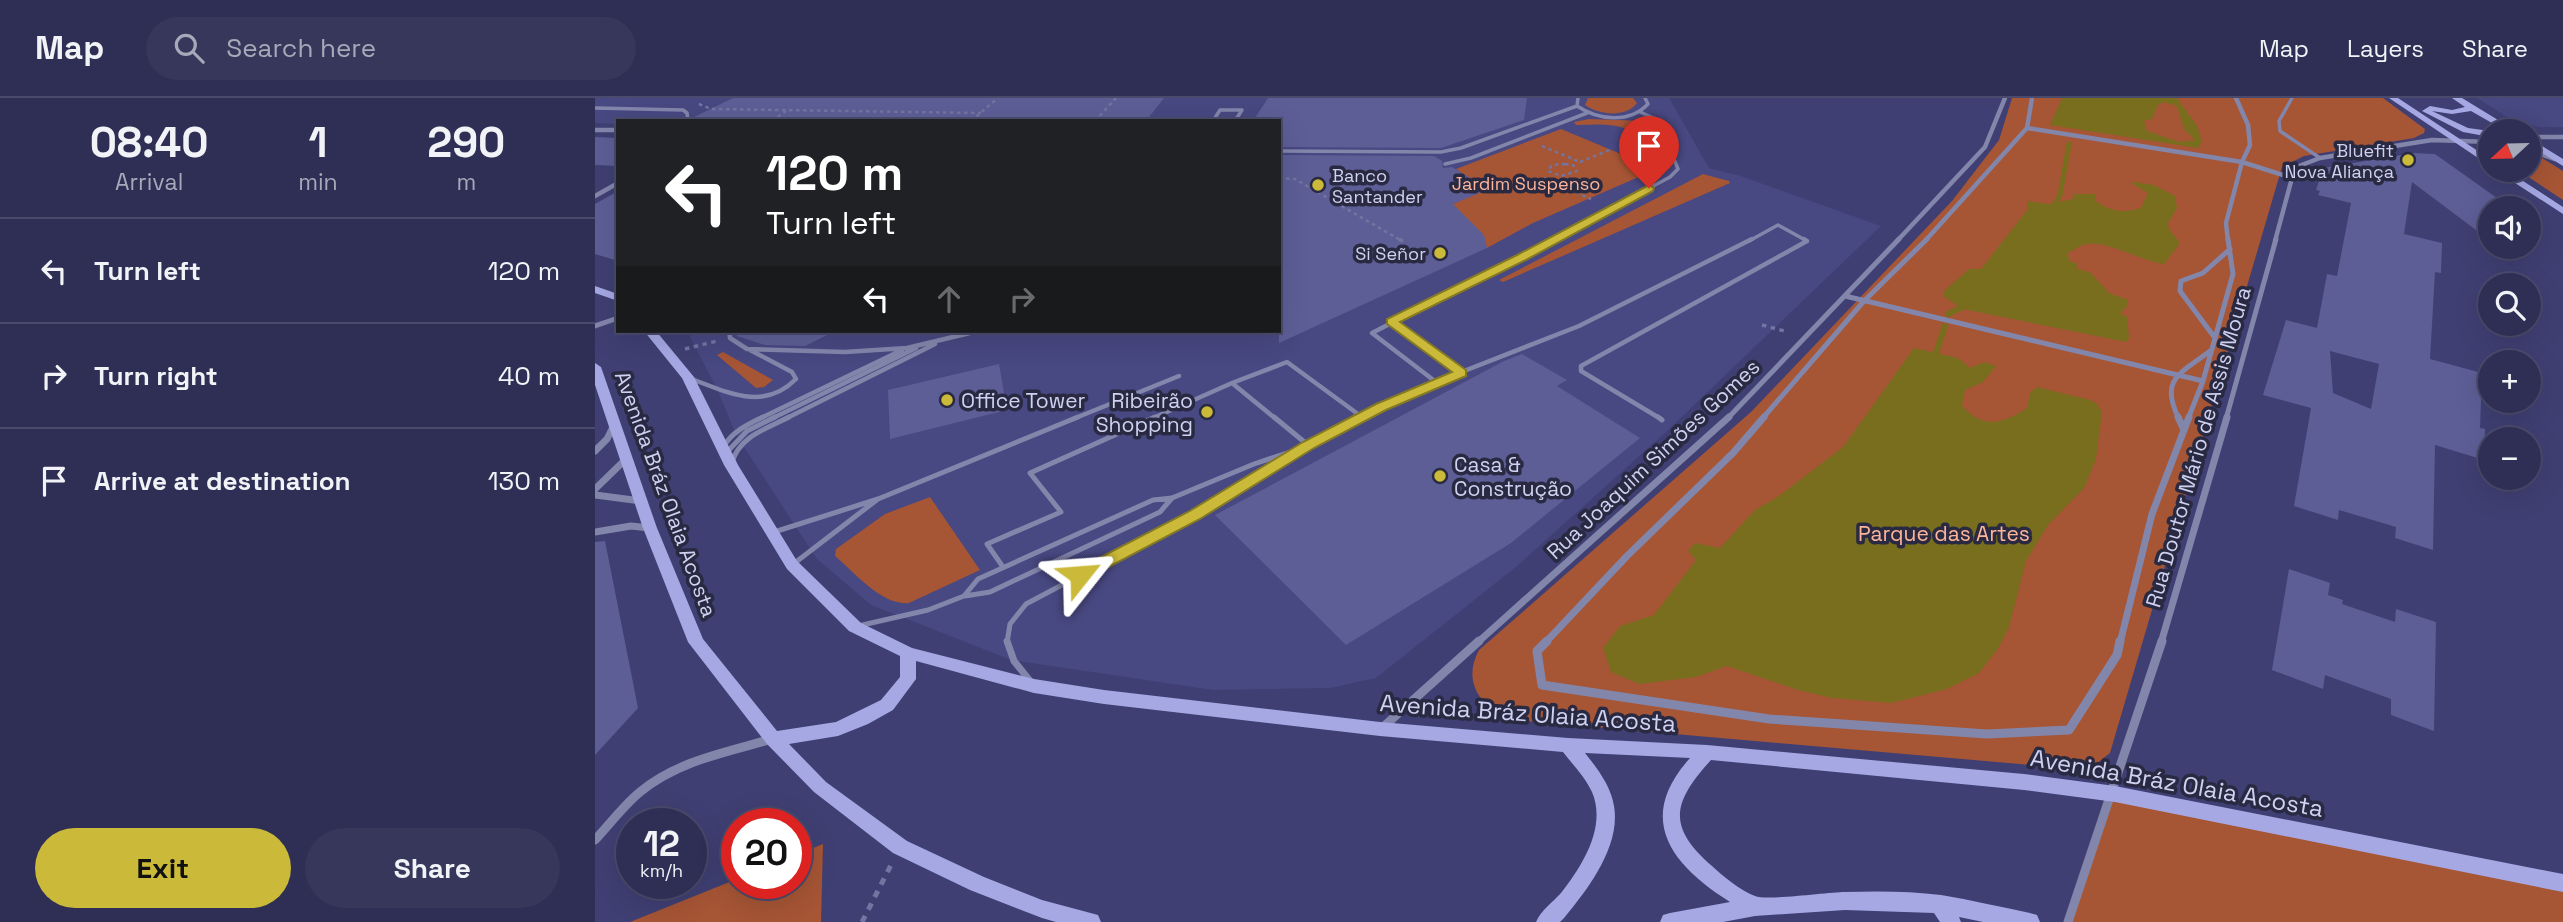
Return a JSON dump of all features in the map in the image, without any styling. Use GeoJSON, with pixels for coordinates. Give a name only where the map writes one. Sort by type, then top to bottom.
{"type":"FeatureCollection","features":[{"type":"Feature","properties":{"kind":"street","name":"Rua Joaquim Simões Gomes"},"geometry":{"type":"LineString","coordinates":[[1380,729],[1744,404],[1985,147],[2005,98]]}},
{"type":"Feature","properties":{"kind":"street"},"geometry":{"type":"LineString","coordinates":[[2032,98],[2027,128],[1932,234],[1864,301],[1733,453],[1627,556],[1537,651],[1542,685],[1769,719],[1987,734],[2069,730],[2117,655],[2152,514],[2203,381],[2233,274],[2226,223],[2242,162],[2250,145],[2248,125],[2236,98]]}},
{"type":"Feature","properties":{"kind":"street"},"geometry":{"type":"LineString","coordinates":[[2393,98],[2478,155]]}},
{"type":"Feature","properties":{"kind":"street"},"geometry":{"type":"LineString","coordinates":[[2403,98],[2456,126],[2478,131]]}},
{"type":"Feature","properties":{"kind":"street"},"geometry":{"type":"LineString","coordinates":[[2456,98],[2491,119]]}},
{"type":"Feature","properties":{"kind":"street"},"geometry":{"type":"LineString","coordinates":[[2412,103],[2452,112],[2472,108]]}},
{"type":"Feature","properties":{"kind":"street"},"geometry":{"type":"LineString","coordinates":[[2027,128],[2242,162],[2292,178],[2299,166],[2320,158],[2453,139],[2478,141]]}},
{"type":"Feature","properties":{"kind":"street"},"geometry":{"type":"LineString","coordinates":[[595,130],[616,130]]}},
{"type":"Feature","properties":{"kind":"street"},"geometry":{"type":"LineString","coordinates":[[2541,138],[2563,137]]}},
{"type":"Feature","properties":{"kind":"street"},"geometry":{"type":"LineString","coordinates":[[2541,148],[2561,162]]}},
{"type":"Feature","properties":{"kind":"street"},"geometry":{"type":"LineString","coordinates":[[2541,154],[2561,162]]}},
{"type":"Feature","properties":{"kind":"street","name":"Rua Doutor Mário de Assis Moura"},"geometry":{"type":"LineString","coordinates":[[2068,922],[2115,794],[2233,397],[2292,178]]}},
{"type":"Feature","properties":{"kind":"street"},"geometry":{"type":"LineString","coordinates":[[2518,182],[2563,211]]}},
{"type":"Feature","properties":{"kind":"street"},"geometry":{"type":"LineString","coordinates":[[595,196],[616,184]]}},
{"type":"Feature","properties":{"kind":"street"},"geometry":{"type":"LineString","coordinates":[[2215,338],[2180,291],[2181,281],[2203,273],[2230,249]]}},
{"type":"Feature","properties":{"kind":"street"},"geometry":{"type":"LineString","coordinates":[[595,289],[616,297]]}},
{"type":"Feature","properties":{"kind":"street"},"geometry":{"type":"LineString","coordinates":[[1845,296],[2203,381]]}},
{"type":"Feature","properties":{"kind":"street"},"geometry":{"type":"LineString","coordinates":[[595,326],[616,319]]}},
{"type":"Feature","properties":{"kind":"street","name":"Avenida Bráz Olaia Acosta"},"geometry":{"type":"LineString","coordinates":[[652,333],[688,377],[727,456],[770,533],[792,565],[855,627],[908,653],[1034,686],[1380,729],[1568,745],[1707,752],[2024,782],[2115,794],[2563,883]]}},
{"type":"Feature","properties":{"kind":"street"},"geometry":{"type":"LineString","coordinates":[[2184,431],[2169,393],[2178,375],[2211,351]]}},
{"type":"Feature","properties":{"kind":"street","name":"Avenida Bráz Olaia Acosta"},"geometry":{"type":"LineString","coordinates":[[595,367],[650,528],[696,642],[773,739],[820,787],[900,847],[977,884],[1042,909],[1091,922]]}},
{"type":"Feature","properties":{"kind":"street"},"geometry":{"type":"LineString","coordinates":[[595,451],[607,439],[614,421]]}},
{"type":"Feature","properties":{"kind":"street"},"geometry":{"type":"LineString","coordinates":[[595,489],[627,458]]}},
{"type":"Feature","properties":{"kind":"street"},"geometry":{"type":"LineString","coordinates":[[595,495],[641,501]]}},
{"type":"Feature","properties":{"kind":"street"},"geometry":{"type":"LineString","coordinates":[[595,532],[631,526],[650,528]]}},
{"type":"Feature","properties":{"kind":"street"},"geometry":{"type":"LineString","coordinates":[[595,840],[641,791],[664,775],[773,739],[838,729],[887,705],[908,679],[908,653]]}},
{"type":"Feature","properties":{"kind":"street"},"geometry":{"type":"LineString","coordinates":[[1546,922],[1565,902],[1589,867],[1597,851],[1604,825],[1605,807],[1601,794],[1585,766],[1568,745]]}},
{"type":"Feature","properties":{"kind":"street"},"geometry":{"type":"LineString","coordinates":[[1707,752],[1682,779],[1675,793],[1672,807],[1675,839],[1683,853],[1709,879],[1755,907]]}},
{"type":"Feature","properties":{"kind":"street"},"geometry":{"type":"LineString","coordinates":[[1670,922],[1755,907],[1845,901],[1939,904],[2029,922]]}},
{"type":"Feature","properties":{"kind":"street"},"geometry":{"type":"LineString","coordinates":[[1939,904],[1951,922]]}},
{"type":"Feature","properties":{"kind":"lane"},"geometry":{"type":"LineString","coordinates":[[1577,106],[1578,98]]}},
{"type":"Feature","properties":{"kind":"lane"},"geometry":{"type":"LineString","coordinates":[[1577,106],[1587,113],[1620,117],[1640,112],[1648,104],[1645,98]]}},
{"type":"Feature","properties":{"kind":"lane"},"geometry":{"type":"LineString","coordinates":[[2292,98],[2279,121],[2280,131],[2320,158]]}},
{"type":"Feature","properties":{"kind":"lane"},"geometry":{"type":"LineString","coordinates":[[1281,151],[1441,152],[1461,148],[1577,106]]}},
{"type":"Feature","properties":{"kind":"lane"},"geometry":{"type":"LineString","coordinates":[[595,108],[683,110],[687,113],[688,119]]}},
{"type":"Feature","properties":{"kind":"lane"},"geometry":{"type":"LineString","coordinates":[[1214,119],[1220,110],[1242,110],[1236,119]]}},
{"type":"Feature","properties":{"kind":"lane"},"geometry":{"type":"LineString","coordinates":[[1436,382],[1372,333],[1670,177],[1678,169],[1658,120],[1640,112]]}},
{"type":"Feature","properties":{"kind":"lane"},"geometry":{"type":"LineString","coordinates":[[1445,164],[1471,158],[1587,113]]}},
{"type":"Feature","properties":{"kind":"lane"},"geometry":{"type":"LineString","coordinates":[[1034,686],[1011,660],[1006,636],[1010,619],[1026,604],[1194,515],[1308,445],[1436,382],[1591,321],[1778,225],[1807,241],[1581,366],[1581,371],[1662,421]]}},
{"type":"Feature","properties":{"kind":"lane"},"geometry":{"type":"LineString","coordinates":[[1391,322],[1462,373]]}},
{"type":"Feature","properties":{"kind":"lane"},"geometry":{"type":"LineString","coordinates":[[688,377],[754,398],[788,389],[796,379],[792,372],[747,349],[730,338],[729,333]]}},
{"type":"Feature","properties":{"kind":"lane"},"geometry":{"type":"LineString","coordinates":[[727,456],[727,439],[745,426],[907,348],[971,333]]}},
{"type":"Feature","properties":{"kind":"lane"},"geometry":{"type":"LineString","coordinates":[[727,456],[748,438],[939,342]]}},
{"type":"Feature","properties":{"kind":"lane"},"geometry":{"type":"LineString","coordinates":[[727,456],[729,447],[747,431],[922,344]]}},
{"type":"Feature","properties":{"kind":"lane"},"geometry":{"type":"LineString","coordinates":[[747,349],[824,353],[907,348]]}},
{"type":"Feature","properties":{"kind":"lane"},"geometry":{"type":"LineString","coordinates":[[1003,567],[987,544],[1061,512],[1030,473],[1232,383],[1287,362],[1362,418]]}},
{"type":"Feature","properties":{"kind":"lane"},"geometry":{"type":"LineString","coordinates":[[770,533],[878,499],[1179,376]]}},
{"type":"Feature","properties":{"kind":"lane"},"geometry":{"type":"LineString","coordinates":[[1232,383],[1308,445]]}},
{"type":"Feature","properties":{"kind":"lane"},"geometry":{"type":"LineString","coordinates":[[964,596],[978,579],[1153,500],[1172,498],[1308,445]]}},
{"type":"Feature","properties":{"kind":"lane"},"geometry":{"type":"LineString","coordinates":[[855,627],[928,610],[964,596],[990,592],[1160,512],[1172,498]]}},
{"type":"Feature","properties":{"kind":"lane"},"geometry":{"type":"LineString","coordinates":[[792,565],[878,499]]}},
{"type":"Feature","properties":{"kind":"path"},"geometry":{"type":"LineString","coordinates":[[974,119],[998,98]]}},
{"type":"Feature","properties":{"kind":"path"},"geometry":{"type":"LineString","coordinates":[[1097,119],[1116,98]]}},
{"type":"Feature","properties":{"kind":"path"},"geometry":{"type":"LineString","coordinates":[[711,110],[981,113]]}},
{"type":"Feature","properties":{"kind":"path"},"geometry":{"type":"LineString","coordinates":[[775,119],[786,110]]}},
{"type":"Feature","properties":{"kind":"path"},"geometry":{"type":"LineString","coordinates":[[1537,144],[1580,162]]}},
{"type":"Feature","properties":{"kind":"path"},"geometry":{"type":"LineString","coordinates":[[1553,175],[1548,169],[1552,166],[1573,165],[1612,149]]}},
{"type":"Feature","properties":{"kind":"path"},"geometry":{"type":"LineString","coordinates":[[1507,193],[1553,175],[1573,174],[1577,171],[1573,165]]}},
{"type":"Feature","properties":{"kind":"path"},"geometry":{"type":"LineString","coordinates":[[1281,178],[1295,179],[1404,242]]}},
{"type":"Feature","properties":{"kind":"path"},"geometry":{"type":"LineString","coordinates":[[1544,178],[1591,198]]}},
{"type":"Feature","properties":{"kind":"path"},"geometry":{"type":"LineString","coordinates":[[862,922],[900,847]]}},
{"type":"Feature","properties":{"kind":"shaded area","name":"Ribeirão Shopping"},"geometry":{"type":"Polygon","coordinates":[[[595,98],[1669,98],[1709,168],[1741,176],[1881,226],[1665,433],[1516,567],[1376,678],[1330,688],[1213,690],[1011,660],[871,605],[817,559],[736,435],[718,391],[688,333],[1281,333],[1281,119],[616,119],[616,124],[595,123],[595,98]]]}},
{"type":"Feature","properties":{"kind":"shaded area"},"geometry":{"type":"Polygon","coordinates":[[[2062,98],[2177,98],[2197,126],[2202,142],[2198,148],[2050,125],[2062,98]],[[2164,102],[2158,105],[2152,119],[2143,121],[2145,130],[2179,142],[2195,140],[2184,129],[2177,106],[2164,102]]]}},
{"type":"Feature","properties":{"kind":"shaded area"},"geometry":{"type":"Polygon","coordinates":[[[2477,98],[2563,98],[2563,127],[2541,127],[2541,119],[2510,119],[2477,98]]]}},
{"type":"Feature","properties":{"kind":"shaded area"},"geometry":{"type":"Polygon","coordinates":[[[2131,183],[2154,185],[2175,196],[2177,208],[2168,223],[2169,229],[2180,243],[2164,264],[2105,245],[2084,245],[2067,253],[2070,261],[2078,264],[2076,268],[2091,273],[2109,293],[2128,300],[2126,308],[2120,313],[2127,317],[2129,338],[2126,342],[1963,309],[1943,296],[1943,292],[1969,269],[1981,269],[2028,209],[2027,201],[2049,204],[2073,199],[2073,194],[2095,194],[2096,201],[2107,207],[2123,211],[2135,210],[2141,208],[2148,193],[2131,183]]]}},
{"type":"Feature","properties":{"kind":"shaded area"},"geometry":{"type":"Polygon","coordinates":[[[1914,348],[1958,358],[1970,368],[1984,362],[1996,366],[1983,382],[1965,390],[1962,406],[1985,421],[2010,418],[2027,408],[2030,393],[2037,387],[2090,400],[2096,403],[2102,412],[2096,459],[2084,488],[2048,525],[2026,561],[2009,627],[1999,647],[1979,673],[1947,689],[1891,703],[1832,698],[1798,690],[1727,666],[1696,677],[1639,684],[1611,672],[1603,648],[1620,626],[1654,615],[1696,560],[1688,551],[1695,543],[1720,548],[1755,510],[1779,496],[1843,447],[1914,348]]]}},
{"type":"Feature","properties":{"kind":"green space"},"geometry":{"type":"Polygon","coordinates":[[[1588,98],[1633,98],[1637,103],[1626,111],[1605,113],[1585,105],[1588,98]]]}},
{"type":"Feature","properties":{"kind":"green space","name":"Parque das Artes"},"geometry":{"type":"Polygon","coordinates":[[[2012,98],[2383,98],[2425,129],[2424,133],[2414,138],[2304,156],[2282,167],[2110,753],[2096,764],[2077,769],[1514,720],[1484,702],[1474,684],[1472,673],[1479,650],[1751,412],[1952,201],[1999,140],[2012,98]]]}},
{"type":"Feature","properties":{"kind":"green space"},"geometry":{"type":"Polygon","coordinates":[[[1589,119],[1645,121],[1659,154],[1654,153],[1638,135],[1629,130],[1610,125],[1576,125],[1574,122],[1589,119]]]}},
{"type":"Feature","properties":{"kind":"green space","name":"Jardim Suspenso"},"geometry":{"type":"Polygon","coordinates":[[[1561,129],[1657,169],[1533,223],[1487,248],[1446,207],[1485,190],[1456,169],[1561,129]]]}},
{"type":"Feature","properties":{"kind":"green space"},"geometry":{"type":"Polygon","coordinates":[[[2541,157],[2563,171],[2563,200],[2536,182],[2541,182],[2541,157]]]}},
{"type":"Feature","properties":{"kind":"green space"},"geometry":{"type":"Polygon","coordinates":[[[1703,174],[1730,183],[1503,282],[1499,280],[1703,174]]]}},
{"type":"Feature","properties":{"kind":"green space"},"geometry":{"type":"Polygon","coordinates":[[[723,352],[773,380],[764,387],[756,388],[717,355],[723,352]]]}},
{"type":"Feature","properties":{"kind":"green space"},"geometry":{"type":"Polygon","coordinates":[[[930,497],[980,570],[909,603],[879,594],[835,556],[836,549],[885,514],[930,497]]]}},
{"type":"Feature","properties":{"kind":"green space"},"geometry":{"type":"Polygon","coordinates":[[[2115,794],[2563,886],[2563,922],[2068,922],[2115,794]]]}},
{"type":"Feature","properties":{"kind":"green space"},"geometry":{"type":"Polygon","coordinates":[[[823,844],[821,922],[630,922],[687,899],[707,899],[707,891],[721,885],[721,899],[812,899],[812,848],[823,844]]]}},
{"type":"Feature","properties":{"kind":"building"},"geometry":{"type":"Polygon","coordinates":[[[733,98],[1164,98],[1148,119],[692,118],[733,98]]]}},
{"type":"Feature","properties":{"kind":"building"},"geometry":{"type":"Polygon","coordinates":[[[1268,98],[1527,98],[1524,120],[1441,148],[1281,147],[1281,119],[1254,119],[1268,98]]]}},
{"type":"Feature","properties":{"kind":"building"},"geometry":{"type":"Polygon","coordinates":[[[595,137],[616,138],[616,166],[595,165],[595,137]]]}},
{"type":"Feature","properties":{"kind":"building"},"geometry":{"type":"Polygon","coordinates":[[[2414,153],[2435,154],[2494,196],[2478,196],[2478,232],[2412,182],[2404,234],[2442,243],[2441,273],[2435,272],[2430,359],[2478,372],[2478,413],[2481,413],[2478,458],[2435,445],[2433,550],[2395,538],[2396,527],[2339,510],[2338,520],[2294,506],[2311,408],[2263,395],[2286,320],[2317,328],[2327,274],[2337,276],[2351,203],[2318,195],[2320,191],[2316,190],[2323,168],[2414,153]],[[2330,351],[2333,393],[2371,409],[2379,364],[2330,351]]]}},
{"type":"Feature","properties":{"kind":"building"},"geometry":{"type":"Polygon","coordinates":[[[1281,155],[1434,156],[1442,161],[1443,168],[1452,167],[1489,189],[1453,204],[1484,235],[1487,248],[1279,343],[1281,155]]]}},
{"type":"Feature","properties":{"kind":"building"},"geometry":{"type":"Polygon","coordinates":[[[616,192],[616,260],[595,254],[595,204],[616,192]]]}},
{"type":"Feature","properties":{"kind":"building"},"geometry":{"type":"Polygon","coordinates":[[[738,333],[831,333],[805,346],[765,345],[737,336],[738,333]]]}},
{"type":"Feature","properties":{"kind":"building","name":"Casa & Construção"},"geometry":{"type":"Polygon","coordinates":[[[1522,354],[1567,380],[1557,386],[1640,438],[1511,543],[1346,645],[1215,515],[1504,361],[1522,354]]]}},
{"type":"Feature","properties":{"kind":"building","name":"Office Tower"},"geometry":{"type":"Polygon","coordinates":[[[999,364],[1007,410],[890,439],[888,390],[999,364]]]}},
{"type":"Feature","properties":{"kind":"building"},"geometry":{"type":"Polygon","coordinates":[[[605,541],[638,708],[595,755],[595,542],[605,541]]]}},
{"type":"Feature","properties":{"kind":"building"},"geometry":{"type":"Polygon","coordinates":[[[2289,569],[2330,583],[2328,595],[2343,600],[2342,604],[2395,622],[2396,609],[2436,622],[2434,731],[2391,715],[2391,699],[2325,675],[2323,689],[2272,670],[2289,569]]]}},
{"type":"Feature","properties":{"kind":"waterway"},"geometry":{"type":"LineString","coordinates":[[2051,211],[2060,195],[2069,144]]}},
{"type":"Feature","properties":{"kind":"waterway"},"geometry":{"type":"LineString","coordinates":[[1948,314],[1971,303]]}},
{"type":"Feature","properties":{"kind":"waterway"},"geometry":{"type":"LineString","coordinates":[[1933,362],[1945,326]]}},
{"type":"Feature","properties":{"kind":"place","name":"Bluefit Nova Aliança"},"geometry":{"type":"Point","coordinates":[2408,160]}},
{"type":"Feature","properties":{"kind":"place","name":"Banco Santander"},"geometry":{"type":"Point","coordinates":[1318,185]}},
{"type":"Feature","properties":{"kind":"place","name":"Si Señor"},"geometry":{"type":"Point","coordinates":[1440,253]}},
{"type":"Feature","properties":{"kind":"place","name":"Office Tower"},"geometry":{"type":"Point","coordinates":[947,400]}},
{"type":"Feature","properties":{"kind":"place","name":"Ribeirão Shopping"},"geometry":{"type":"Point","coordinates":[1207,412]}},
{"type":"Feature","properties":{"kind":"place","name":"Casa & Construção"},"geometry":{"type":"Point","coordinates":[1440,476]}},
{"type":"Feature","properties":{"kind":"route"},"geometry":{"type":"LineString","coordinates":[[1080,575],[1194,515],[1308,445],[1381,407],[1462,373],[1391,322],[1521,257],[1649,188]]}}]}
